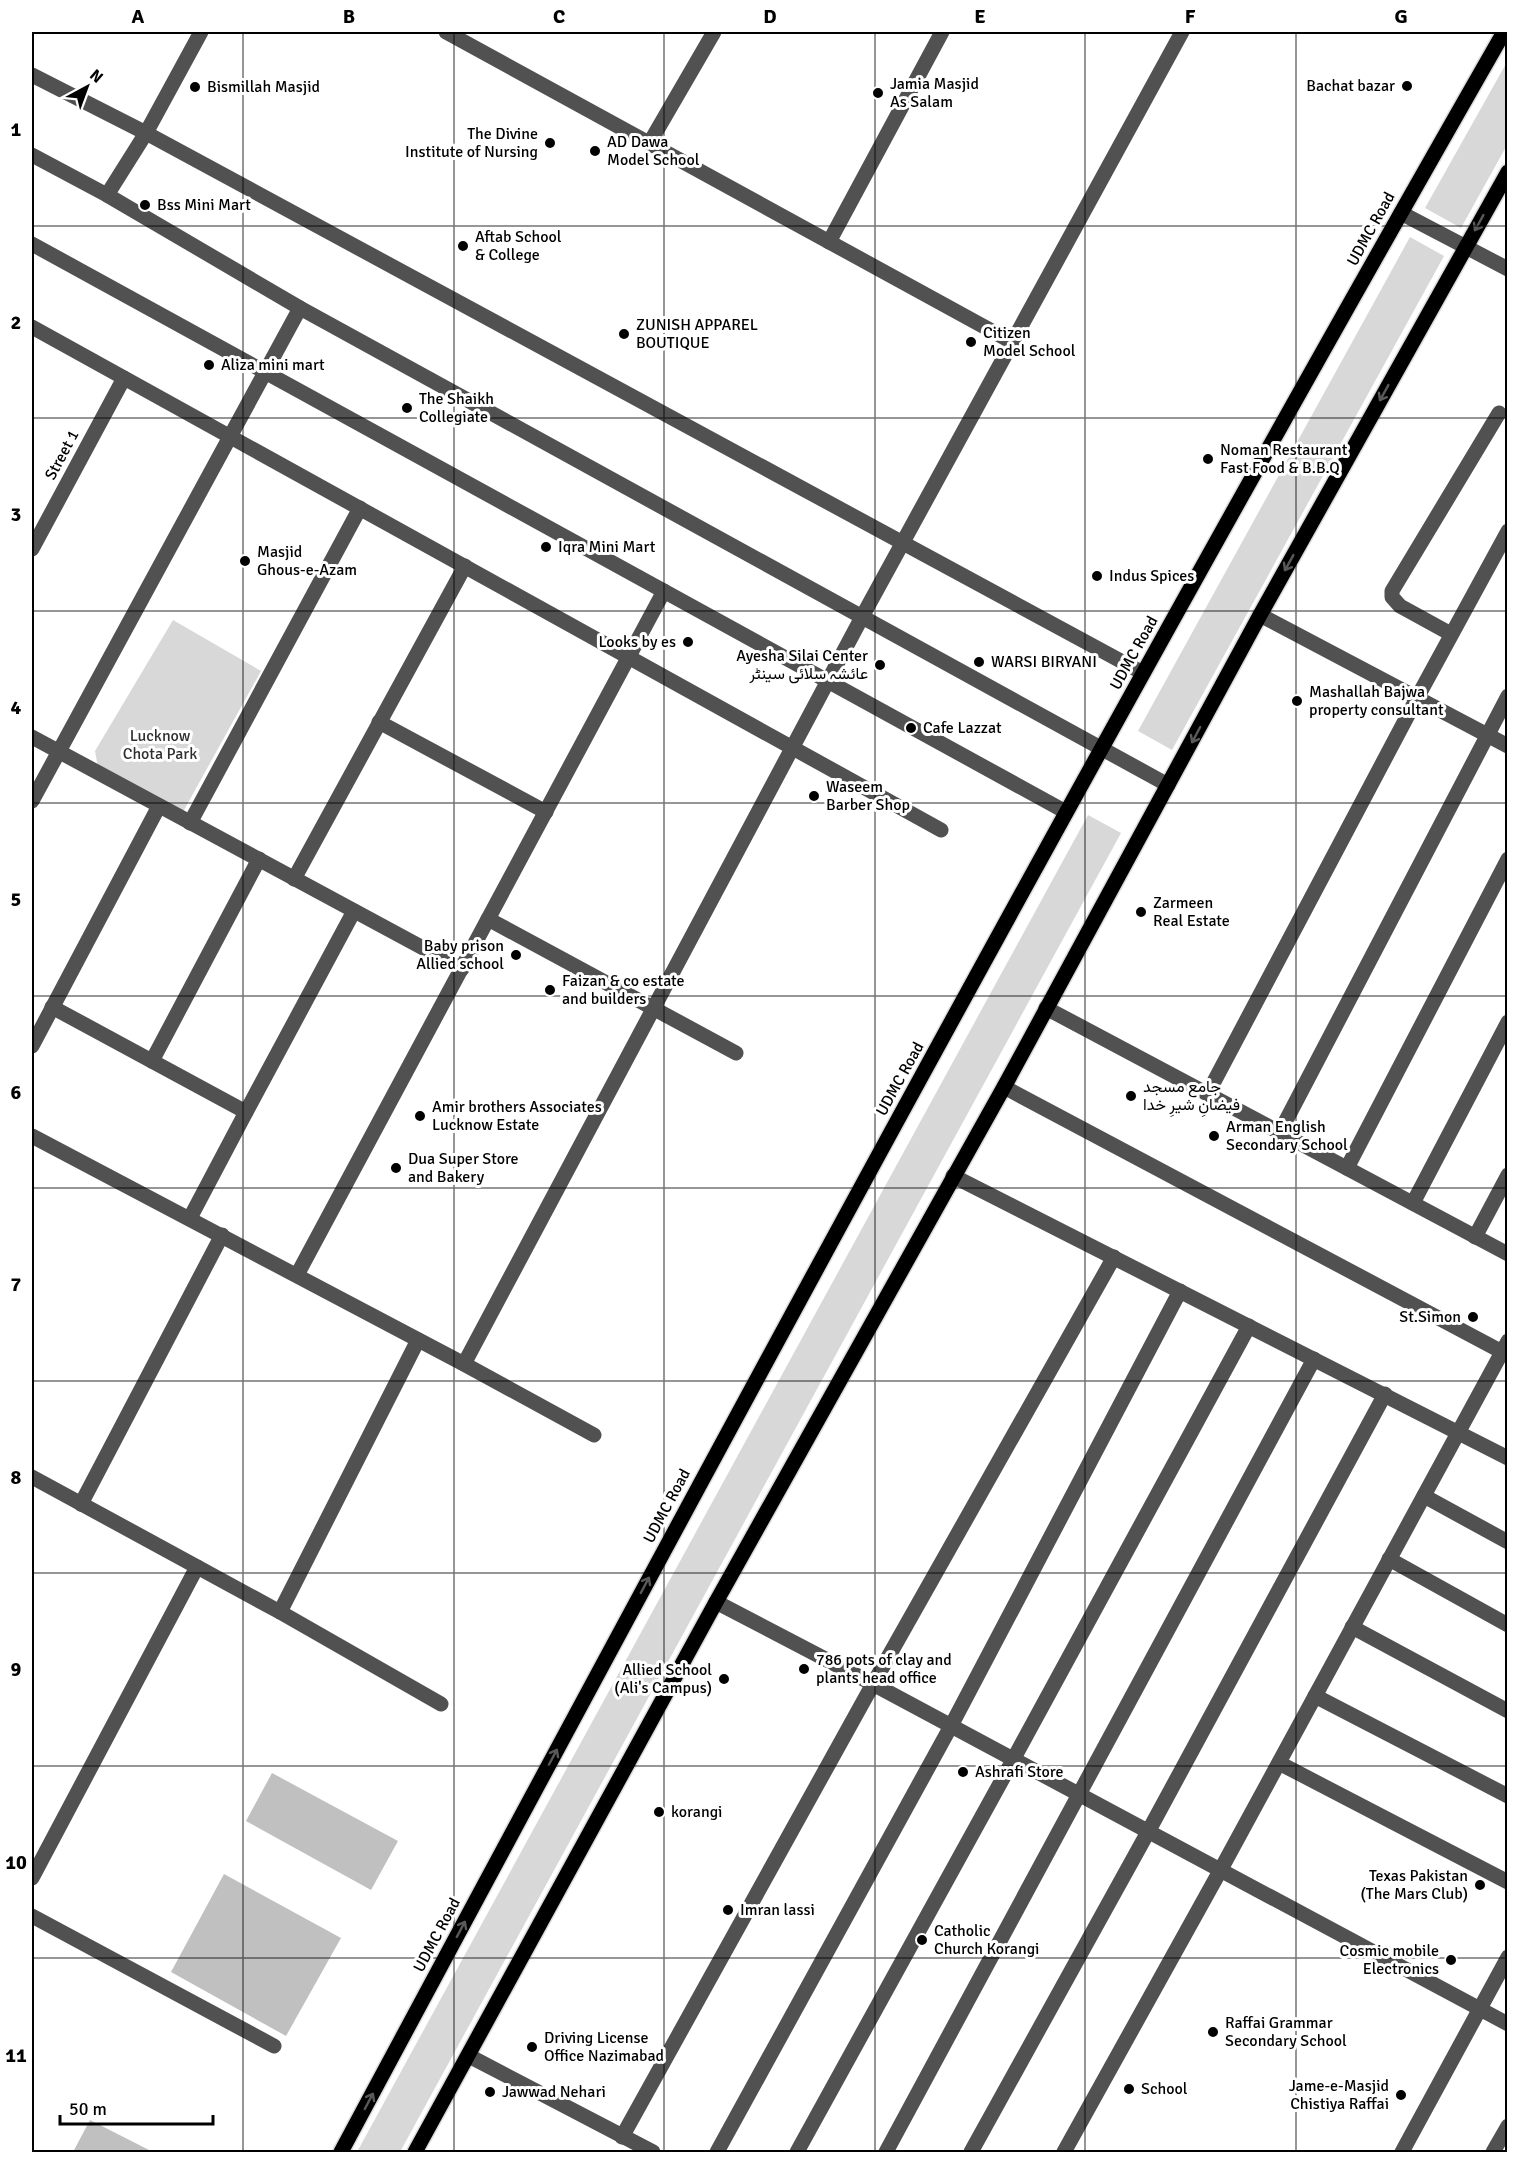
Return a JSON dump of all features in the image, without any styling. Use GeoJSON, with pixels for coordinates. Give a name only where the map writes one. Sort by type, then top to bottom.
{"type":"FeatureCollection","features":[{"type":"Feature","properties":{"kind":"main road","name":"UDMC Road"},"geometry":{"type":"LineString","coordinates":[[341,2152],[697,1487],[1066,812],[1504,32]]}},
{"type":"Feature","properties":{"kind":"main road"},"geometry":{"type":"LineString","coordinates":[[415,2152],[716,1602],[1004,1087],[1260,615],[1508,172]]}},
{"type":"Feature","properties":{"kind":"street"},"geometry":{"type":"LineString","coordinates":[[107,195],[146,133],[201,32]]}},
{"type":"Feature","properties":{"kind":"street"},"geometry":{"type":"LineString","coordinates":[[446,32],[1012,342]]}},
{"type":"Feature","properties":{"kind":"street"},"geometry":{"type":"LineString","coordinates":[[649,144],[714,32]]}},
{"type":"Feature","properties":{"kind":"street"},"geometry":{"type":"LineString","coordinates":[[829,243],[942,32]]}},
{"type":"Feature","properties":{"kind":"street"},"geometry":{"type":"LineString","coordinates":[[464,1364],[862,617],[1182,32]]}},
{"type":"Feature","properties":{"kind":"street"},"geometry":{"type":"LineString","coordinates":[[32,75],[146,133],[1143,673]]}},
{"type":"Feature","properties":{"kind":"street"},"geometry":{"type":"LineString","coordinates":[[32,155],[107,195],[300,308],[1168,784]]}},
{"type":"Feature","properties":{"kind":"street"},"geometry":{"type":"LineString","coordinates":[[1401,213],[1508,269]]}},
{"type":"Feature","properties":{"kind":"street"},"geometry":{"type":"LineString","coordinates":[[32,244],[1066,812]]}},
{"type":"Feature","properties":{"kind":"street"},"geometry":{"type":"LineString","coordinates":[[32,801],[300,308]]}},
{"type":"Feature","properties":{"kind":"street"},"geometry":{"type":"LineString","coordinates":[[32,327],[941,830]]}},
{"type":"Feature","properties":{"kind":"street","name":"Street 1"},"geometry":{"type":"LineString","coordinates":[[32,549],[124,378]]}},
{"type":"Feature","properties":{"kind":"street"},"geometry":{"type":"LineString","coordinates":[[1452,634],[1400,606],[1392,597],[1392,591],[1499,413]]}},
{"type":"Feature","properties":{"kind":"street"},"geometry":{"type":"LineString","coordinates":[[190,823],[360,508]]}},
{"type":"Feature","properties":{"kind":"street"},"geometry":{"type":"LineString","coordinates":[[1208,1093],[1508,531]]}},
{"type":"Feature","properties":{"kind":"street"},"geometry":{"type":"LineString","coordinates":[[294,879],[465,566]]}},
{"type":"Feature","properties":{"kind":"street"},"geometry":{"type":"LineString","coordinates":[[297,1275],[664,591]]}},
{"type":"Feature","properties":{"kind":"street"},"geometry":{"type":"LineString","coordinates":[[1260,615],[1508,746]]}},
{"type":"Feature","properties":{"kind":"street"},"geometry":{"type":"LineString","coordinates":[[1280,1132],[1508,696]]}},
{"type":"Feature","properties":{"kind":"street"},"geometry":{"type":"LineString","coordinates":[[380,722],[546,812]]}},
{"type":"Feature","properties":{"kind":"street"},"geometry":{"type":"LineString","coordinates":[[32,737],[462,969]]}},
{"type":"Feature","properties":{"kind":"street"},"geometry":{"type":"LineString","coordinates":[[32,1046],[159,806]]}},
{"type":"Feature","properties":{"kind":"street"},"geometry":{"type":"LineString","coordinates":[[1347,1168],[1508,859]]}},
{"type":"Feature","properties":{"kind":"street"},"geometry":{"type":"LineString","coordinates":[[152,1061],[259,860]]}},
{"type":"Feature","properties":{"kind":"street"},"geometry":{"type":"LineString","coordinates":[[190,1218],[354,911]]}},
{"type":"Feature","properties":{"kind":"street"},"geometry":{"type":"LineString","coordinates":[[488,919],[736,1053]]}},
{"type":"Feature","properties":{"kind":"street"},"geometry":{"type":"LineString","coordinates":[[52,1007],[246,1112]]}},
{"type":"Feature","properties":{"kind":"street"},"geometry":{"type":"LineString","coordinates":[[1046,1008],[1508,1254]]}},
{"type":"Feature","properties":{"kind":"street"},"geometry":{"type":"LineString","coordinates":[[1413,1203],[1508,1022]]}},
{"type":"Feature","properties":{"kind":"street"},"geometry":{"type":"LineString","coordinates":[[1004,1087],[1506,1349],[1064,2152]]}},
{"type":"Feature","properties":{"kind":"street"},"geometry":{"type":"LineString","coordinates":[[32,1136],[222,1235],[594,1435]]}},
{"type":"Feature","properties":{"kind":"street"},"geometry":{"type":"LineString","coordinates":[[1475,1237],[1508,1175]]}},
{"type":"Feature","properties":{"kind":"street"},"geometry":{"type":"LineString","coordinates":[[954,1176],[1508,1458]]}},
{"type":"Feature","properties":{"kind":"street"},"geometry":{"type":"LineString","coordinates":[[81,1504],[222,1235]]}},
{"type":"Feature","properties":{"kind":"street"},"geometry":{"type":"LineString","coordinates":[[622,2137],[873,1684],[1114,1257]]}},
{"type":"Feature","properties":{"kind":"street"},"geometry":{"type":"LineString","coordinates":[[717,2152],[951,1726],[1180,1291]]}},
{"type":"Feature","properties":{"kind":"street"},"geometry":{"type":"LineString","coordinates":[[797,2152],[1249,1326]]}},
{"type":"Feature","properties":{"kind":"street"},"geometry":{"type":"LineString","coordinates":[[280,1612],[418,1340]]}},
{"type":"Feature","properties":{"kind":"street"},"geometry":{"type":"LineString","coordinates":[[886,2152],[1314,1359]]}},
{"type":"Feature","properties":{"kind":"street"},"geometry":{"type":"LineString","coordinates":[[971,2152],[1148,1832],[1385,1394]]}},
{"type":"Feature","properties":{"kind":"street"},"geometry":{"type":"LineString","coordinates":[[32,1477],[280,1612],[441,1704]]}},
{"type":"Feature","properties":{"kind":"street"},"geometry":{"type":"LineString","coordinates":[[1424,1496],[1508,1542]]}},
{"type":"Feature","properties":{"kind":"street"},"geometry":{"type":"LineString","coordinates":[[1389,1559],[1508,1625]]}},
{"type":"Feature","properties":{"kind":"street"},"geometry":{"type":"LineString","coordinates":[[32,1878],[197,1567]]}},
{"type":"Feature","properties":{"kind":"street"},"geometry":{"type":"LineString","coordinates":[[716,1602],[1508,2024]]}},
{"type":"Feature","properties":{"kind":"street"},"geometry":{"type":"LineString","coordinates":[[1352,1627],[1508,1711]]}},
{"type":"Feature","properties":{"kind":"street"},"geometry":{"type":"LineString","coordinates":[[1315,1696],[1508,1796]]}},
{"type":"Feature","properties":{"kind":"street"},"geometry":{"type":"LineString","coordinates":[[1279,1762],[1508,1882]]}},
{"type":"Feature","properties":{"kind":"street"},"geometry":{"type":"LineString","coordinates":[[32,1916],[274,2046]]}},
{"type":"Feature","properties":{"kind":"street"},"geometry":{"type":"LineString","coordinates":[[1402,2152],[1508,1957]]}},
{"type":"Feature","properties":{"kind":"street"},"geometry":{"type":"LineString","coordinates":[[469,2056],[653,2152]]}},
{"type":"Feature","properties":{"kind":"street"},"geometry":{"type":"LineString","coordinates":[[1493,2152],[1508,2126]]}},
{"type":"Feature","properties":{"kind":"green space"},"geometry":{"type":"Polygon","coordinates":[[[1507,62],[1507,145],[1461,228],[1425,208],[1507,62]]]}},
{"type":"Feature","properties":{"kind":"green space"},"geometry":{"type":"Polygon","coordinates":[[[1410,237],[1444,256],[1172,750],[1138,731],[1410,237]]]}},
{"type":"Feature","properties":{"kind":"green space","name":"Lucknow Chota Park"},"geometry":{"type":"Polygon","coordinates":[[[173,620],[261,671],[178,821],[100,779],[95,751],[173,620]]]}},
{"type":"Feature","properties":{"kind":"green space"},"geometry":{"type":"Polygon","coordinates":[[[1088,815],[1121,833],[400,2152],[357,2152],[1088,815]]]}},
{"type":"Feature","properties":{"kind":"building"},"geometry":{"type":"Polygon","coordinates":[[[272,1773],[398,1841],[371,1890],[246,1821],[272,1773]]]}},
{"type":"Feature","properties":{"kind":"building"},"geometry":{"type":"Polygon","coordinates":[[[224,1874],[341,1938],[286,2036],[171,1972],[224,1874]]]}},
{"type":"Feature","properties":{"kind":"building"},"geometry":{"type":"Polygon","coordinates":[[[90,2120],[153,2152],[73,2152],[90,2120]]]}},
{"type":"Feature","properties":{"kind":"place","name":"Bachat bazar"},"geometry":{"type":"Point","coordinates":[1407,86]}},
{"type":"Feature","properties":{"kind":"place","name":"Bismillah Masjid"},"geometry":{"type":"Point","coordinates":[195,87]}},
{"type":"Feature","properties":{"kind":"place","name":"Jamia Masjid As Salam"},"geometry":{"type":"Point","coordinates":[878,93]}},
{"type":"Feature","properties":{"kind":"place","name":"The Divine Institute of Nursing"},"geometry":{"type":"Point","coordinates":[550,143]}},
{"type":"Feature","properties":{"kind":"place","name":"AD Dawa Model School"},"geometry":{"type":"Point","coordinates":[595,151]}},
{"type":"Feature","properties":{"kind":"place","name":"Bss Mini Mart"},"geometry":{"type":"Point","coordinates":[145,205]}},
{"type":"Feature","properties":{"kind":"place","name":"Aftab School & College"},"geometry":{"type":"Point","coordinates":[463,246]}},
{"type":"Feature","properties":{"kind":"place","name":"ZUNISH APPAREL BOUTIQUE"},"geometry":{"type":"Point","coordinates":[624,334]}},
{"type":"Feature","properties":{"kind":"place","name":"Citizen Model School"},"geometry":{"type":"Point","coordinates":[971,342]}},
{"type":"Feature","properties":{"kind":"place","name":"Aliza mini mart"},"geometry":{"type":"Point","coordinates":[209,365]}},
{"type":"Feature","properties":{"kind":"place","name":"The Shaikh Collegiate"},"geometry":{"type":"Point","coordinates":[407,408]}},
{"type":"Feature","properties":{"kind":"place","name":"Noman Restaurant Fast Food & B.B.Q"},"geometry":{"type":"Point","coordinates":[1208,459]}},
{"type":"Feature","properties":{"kind":"place","name":"Iqra Mini Mart"},"geometry":{"type":"Point","coordinates":[546,547]}},
{"type":"Feature","properties":{"kind":"place","name":"Masjid Ghous-e-Azam"},"geometry":{"type":"Point","coordinates":[245,561]}},
{"type":"Feature","properties":{"kind":"place","name":"Indus Spices"},"geometry":{"type":"Point","coordinates":[1097,576]}},
{"type":"Feature","properties":{"kind":"place","name":"Looks by es"},"geometry":{"type":"Point","coordinates":[688,642]}},
{"type":"Feature","properties":{"kind":"place","name":"WARSI BIRYANI"},"geometry":{"type":"Point","coordinates":[979,662]}},
{"type":"Feature","properties":{"kind":"place","name":"Ayesha Silai Center عائشہ سلائی سینٹر"},"geometry":{"type":"Point","coordinates":[880,665]}},
{"type":"Feature","properties":{"kind":"place","name":"Mashallah Bajwa property consultant"},"geometry":{"type":"Point","coordinates":[1297,701]}},
{"type":"Feature","properties":{"kind":"place","name":"Cafe Lazzat"},"geometry":{"type":"Point","coordinates":[911,728]}},
{"type":"Feature","properties":{"kind":"place","name":"Waseem Barber Shop"},"geometry":{"type":"Point","coordinates":[814,796]}},
{"type":"Feature","properties":{"kind":"place","name":"Zarmeen Real Estate"},"geometry":{"type":"Point","coordinates":[1141,912]}},
{"type":"Feature","properties":{"kind":"place","name":"Baby prison Allied school"},"geometry":{"type":"Point","coordinates":[516,955]}},
{"type":"Feature","properties":{"kind":"place","name":"Faizan & co estate and builders"},"geometry":{"type":"Point","coordinates":[550,990]}},
{"type":"Feature","properties":{"kind":"place","name":"جامع مسجد فیضانِ شیرِ خدا"},"geometry":{"type":"Point","coordinates":[1131,1096]}},
{"type":"Feature","properties":{"kind":"place","name":"Amir brothers Associates Lucknow Estate"},"geometry":{"type":"Point","coordinates":[420,1116]}},
{"type":"Feature","properties":{"kind":"place","name":"Arman English Secondary School"},"geometry":{"type":"Point","coordinates":[1214,1136]}},
{"type":"Feature","properties":{"kind":"place","name":"Dua Super Store and Bakery"},"geometry":{"type":"Point","coordinates":[396,1168]}},
{"type":"Feature","properties":{"kind":"place","name":"St.Simon"},"geometry":{"type":"Point","coordinates":[1473,1317]}},
{"type":"Feature","properties":{"kind":"place","name":"786 pots of clay and plants head office"},"geometry":{"type":"Point","coordinates":[804,1669]}},
{"type":"Feature","properties":{"kind":"place","name":"Allied School (Ali's Campus)"},"geometry":{"type":"Point","coordinates":[724,1679]}},
{"type":"Feature","properties":{"kind":"place","name":"Ashrafi Store"},"geometry":{"type":"Point","coordinates":[963,1772]}},
{"type":"Feature","properties":{"kind":"place","name":"korangi"},"geometry":{"type":"Point","coordinates":[659,1812]}},
{"type":"Feature","properties":{"kind":"place","name":"Texas Pakistan (The Mars Club)"},"geometry":{"type":"Point","coordinates":[1480,1885]}},
{"type":"Feature","properties":{"kind":"place","name":"Imran lassi"},"geometry":{"type":"Point","coordinates":[728,1910]}},
{"type":"Feature","properties":{"kind":"place","name":"Catholic Church Korangi"},"geometry":{"type":"Point","coordinates":[922,1940]}},
{"type":"Feature","properties":{"kind":"place","name":"Cosmic mobile Electronics"},"geometry":{"type":"Point","coordinates":[1451,1960]}},
{"type":"Feature","properties":{"kind":"place","name":"Raffai Grammar Secondary School"},"geometry":{"type":"Point","coordinates":[1213,2032]}},
{"type":"Feature","properties":{"kind":"place","name":"Driving License Office Nazimabad"},"geometry":{"type":"Point","coordinates":[532,2047]}},
{"type":"Feature","properties":{"kind":"place","name":"School"},"geometry":{"type":"Point","coordinates":[1129,2089]}},
{"type":"Feature","properties":{"kind":"place","name":"Jawwad Nehari"},"geometry":{"type":"Point","coordinates":[490,2092]}},
{"type":"Feature","properties":{"kind":"place","name":"Jame-e-Masjid Chistiya Raffai"},"geometry":{"type":"Point","coordinates":[1401,2095]}}]}
